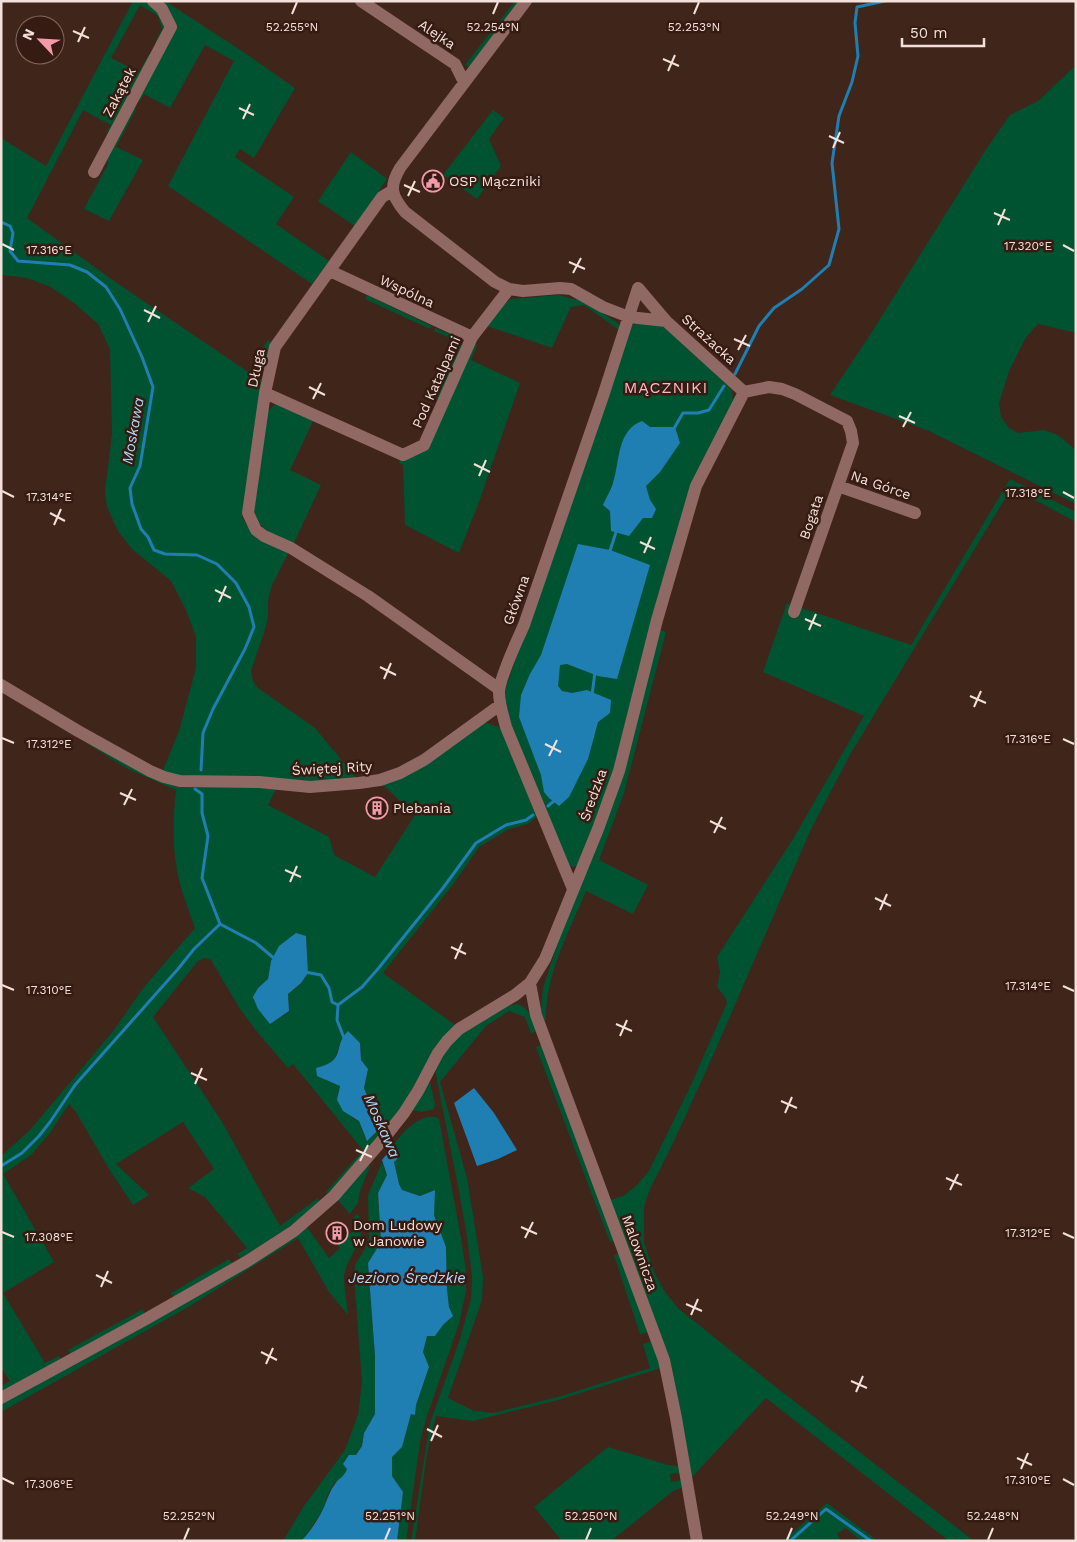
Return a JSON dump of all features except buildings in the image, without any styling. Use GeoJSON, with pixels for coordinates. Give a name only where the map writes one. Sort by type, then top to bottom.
{"type":"FeatureCollection","features":[{"type":"Feature","properties":{"kind":"street","name":"Zakątek"},"geometry":{"type":"LineString","coordinates":[[94,172],[171,27],[162,9],[153,1]]}},
{"type":"Feature","properties":{"kind":"street","name":"Alejka"},"geometry":{"type":"LineString","coordinates":[[361,1],[455,64],[464,82]]}},
{"type":"Feature","properties":{"kind":"street","name":"Długa"},"geometry":{"type":"LineString","coordinates":[[499,689],[368,596],[291,548],[264,536],[256,530],[248,513],[265,393],[275,347],[382,197],[392,191],[394,179],[400,168],[526,1]]}},
{"type":"Feature","properties":{"kind":"street","name":"Strażacka"},"geometry":{"type":"LineString","coordinates":[[392,191],[397,203],[404,212],[495,282],[509,289],[523,291],[571,289],[603,307],[629,317],[666,321],[744,392]]}},
{"type":"Feature","properties":{"kind":"street","name":"Wspólna"},"geometry":{"type":"LineString","coordinates":[[330,271],[472,337]]}},
{"type":"Feature","properties":{"kind":"street","name":"Główna"},"geometry":{"type":"LineString","coordinates":[[573,889],[506,727],[500,706],[499,689],[510,656],[524,625],[638,288],[666,321]]}},
{"type":"Feature","properties":{"kind":"street","name":"Pod Katalpami"},"geometry":{"type":"LineString","coordinates":[[265,393],[403,455],[424,445],[472,337],[509,289]]}},
{"type":"Feature","properties":{"kind":"street","name":"Bogata"},"geometry":{"type":"LineString","coordinates":[[744,392],[769,387],[788,391],[847,421],[851,431],[853,443],[794,612]]}},
{"type":"Feature","properties":{"kind":"street","name":"Średzka"},"geometry":{"type":"LineString","coordinates":[[1,1398],[146,1319],[246,1262],[294,1231],[334,1196],[385,1137],[414,1098],[446,1041],[459,1029],[515,995],[530,983],[545,959],[598,829],[619,770],[658,620],[696,486],[744,392]]}},
{"type":"Feature","properties":{"kind":"street","name":"Na Górce"},"geometry":{"type":"LineString","coordinates":[[838,486],[915,513]]}},
{"type":"Feature","properties":{"kind":"street","name":"Świętej Rity"},"geometry":{"type":"LineString","coordinates":[[1,685],[78,731],[164,777],[180,781],[259,782],[310,787],[359,784],[380,780],[400,773],[424,760],[500,706]]}},
{"type":"Feature","properties":{"kind":"street","name":"Malownicza"},"geometry":{"type":"LineString","coordinates":[[530,983],[536,1015],[664,1360],[697,1541]]}},
{"type":"Feature","properties":{"kind":"green space"},"geometry":{"type":"Polygon","coordinates":[[[133,1],[147,1],[160,12],[166,29],[157,44],[155,43],[162,29],[158,16],[140,5],[111,58],[139,72],[149,54],[151,56],[110,133],[107,131],[111,125],[83,110],[27,218],[114,281],[263,382],[242,516],[245,523],[255,533],[289,552],[272,585],[268,600],[268,618],[251,671],[253,681],[258,688],[315,728],[358,780],[320,783],[190,778],[162,773],[179,731],[196,668],[196,637],[186,610],[171,581],[132,549],[118,531],[107,507],[105,491],[112,434],[110,349],[98,324],[74,303],[51,287],[27,278],[1,275],[1,138],[46,166],[133,1]]]}},
{"type":"Feature","properties":{"kind":"green space"},"geometry":{"type":"Polygon","coordinates":[[[160,1],[168,3],[295,88],[254,158],[240,149],[235,157],[294,197],[276,224],[329,261],[312,284],[168,186],[234,61],[205,45],[170,108],[144,94],[140,101],[137,100],[177,25],[160,1]]]}},
{"type":"Feature","properties":{"kind":"green space"},"geometry":{"type":"Polygon","coordinates":[[[515,1],[522,1],[469,67],[465,65],[515,1]]]}},
{"type":"Feature","properties":{"kind":"green space"},"geometry":{"type":"Polygon","coordinates":[[[1076,65],[1076,333],[1038,324],[1026,337],[1009,371],[999,403],[1001,417],[1009,428],[1018,433],[1044,430],[1058,435],[1076,450],[1076,504],[929,431],[830,395],[870,335],[987,148],[1010,115],[1038,101],[1076,65]]]}},
{"type":"Feature","properties":{"kind":"green space"},"geometry":{"type":"Polygon","coordinates":[[[133,107],[136,109],[116,147],[143,160],[109,221],[84,209],[108,164],[107,155],[133,107]]]}},
{"type":"Feature","properties":{"kind":"green space"},"geometry":{"type":"Polygon","coordinates":[[[493,110],[504,118],[489,139],[501,166],[477,199],[443,175],[493,110]]]}},
{"type":"Feature","properties":{"kind":"green space"},"geometry":{"type":"Polygon","coordinates":[[[351,152],[387,179],[355,226],[318,201],[351,152]]]}},
{"type":"Feature","properties":{"kind":"green space"},"geometry":{"type":"Polygon","coordinates":[[[367,295],[432,326],[430,329],[365,299],[367,295]]]}},
{"type":"Feature","properties":{"kind":"green space"},"geometry":{"type":"Polygon","coordinates":[[[558,295],[586,302],[616,322],[619,325],[619,330],[584,305],[571,307],[552,348],[487,326],[501,306],[511,299],[558,295]]]}},
{"type":"Feature","properties":{"kind":"green space"},"geometry":{"type":"Polygon","coordinates":[[[640,323],[660,325],[672,332],[732,390],[733,401],[720,429],[615,767],[578,865],[573,867],[568,864],[511,730],[505,696],[506,687],[630,329],[633,325],[640,323]]]}},
{"type":"Feature","properties":{"kind":"green space"},"geometry":{"type":"Polygon","coordinates":[[[435,328],[459,338],[462,350],[440,400],[436,398],[458,351],[455,340],[434,331],[435,328]]]}},
{"type":"Feature","properties":{"kind":"green space"},"geometry":{"type":"Polygon","coordinates":[[[268,340],[272,343],[264,369],[261,370],[252,365],[261,361],[263,347],[268,340]]]}},
{"type":"Feature","properties":{"kind":"green space"},"geometry":{"type":"Polygon","coordinates":[[[473,343],[477,345],[471,360],[520,383],[479,502],[459,553],[405,525],[403,465],[399,463],[400,460],[426,450],[473,343]]]}},
{"type":"Feature","properties":{"kind":"green space"},"geometry":{"type":"Polygon","coordinates":[[[281,404],[314,419],[290,470],[321,485],[293,545],[272,534],[262,526],[253,505],[267,412],[274,405],[281,404]]]}},
{"type":"Feature","properties":{"kind":"green space"},"geometry":{"type":"Polygon","coordinates":[[[1010,479],[1076,512],[1076,522],[1018,491],[1006,497],[851,753],[811,829],[715,1051],[650,1189],[644,1206],[644,1243],[655,1274],[665,1292],[678,1308],[772,1384],[974,1541],[949,1541],[766,1398],[691,1478],[670,1369],[611,1200],[625,1195],[649,1171],[692,1083],[727,1003],[717,987],[720,972],[717,957],[793,839],[864,716],[763,672],[787,603],[911,645],[1010,479]]]}},
{"type":"Feature","properties":{"kind":"green space"},"geometry":{"type":"Polygon","coordinates":[[[660,630],[666,632],[624,793],[599,860],[648,885],[633,914],[586,891],[559,954],[549,987],[546,1020],[542,1020],[543,988],[660,630]]]}},
{"type":"Feature","properties":{"kind":"green space"},"geometry":{"type":"Polygon","coordinates":[[[484,722],[499,727],[504,733],[539,815],[528,824],[509,829],[479,847],[455,882],[383,973],[455,1025],[435,1047],[405,1102],[390,1124],[329,1195],[326,1192],[363,1150],[293,1064],[288,1068],[258,1033],[240,1009],[211,960],[205,958],[198,961],[153,1017],[222,1122],[280,1226],[318,1198],[320,1204],[285,1230],[241,1258],[237,1254],[247,1248],[205,1197],[188,1188],[214,1169],[183,1122],[116,1164],[149,1195],[133,1205],[109,1169],[76,1112],[69,1104],[50,1133],[31,1155],[3,1174],[54,1262],[3,1293],[45,1363],[59,1356],[61,1360],[1,1393],[1,1386],[10,1381],[1,1368],[1,1156],[30,1130],[114,1030],[144,987],[195,928],[176,865],[174,812],[176,790],[126,768],[82,740],[150,774],[277,787],[268,805],[329,837],[334,855],[375,877],[415,815],[381,783],[484,722]],[[306,936],[280,946],[271,961],[268,979],[258,988],[267,1019],[270,1023],[289,1012],[288,994],[301,983],[308,973],[306,936]],[[343,1036],[335,1058],[329,1065],[316,1068],[327,1081],[340,1086],[338,1092],[351,1117],[359,1121],[365,1138],[377,1131],[367,1112],[370,1103],[364,1088],[368,1069],[361,1060],[360,1043],[343,1036]]]}},
{"type":"Feature","properties":{"kind":"green space"},"geometry":{"type":"Polygon","coordinates":[[[517,1004],[528,1011],[536,1031],[531,1034],[525,1017],[509,1011],[486,1026],[440,1082],[467,1178],[483,1277],[482,1300],[448,1398],[474,1411],[493,1413],[558,1397],[650,1368],[643,1344],[653,1341],[661,1368],[558,1400],[473,1421],[436,1416],[427,1453],[415,1541],[411,1541],[430,1423],[459,1342],[471,1299],[472,1276],[467,1236],[435,1070],[439,1060],[459,1036],[508,1006],[517,1004]]]}},
{"type":"Feature","properties":{"kind":"green space"},"geometry":{"type":"Polygon","coordinates":[[[541,1045],[614,1240],[610,1242],[536,1047],[541,1045]]]}},
{"type":"Feature","properties":{"kind":"green space"},"geometry":{"type":"Polygon","coordinates":[[[430,1082],[435,1104],[434,1109],[422,1112],[412,1110],[427,1083],[430,1082]]]}},
{"type":"Feature","properties":{"kind":"green space"},"geometry":{"type":"Polygon","coordinates":[[[427,1117],[439,1119],[461,1238],[466,1271],[466,1291],[459,1324],[427,1416],[420,1442],[406,1541],[397,1541],[403,1492],[392,1476],[392,1457],[402,1447],[411,1414],[429,1368],[423,1352],[427,1336],[435,1336],[453,1316],[449,1307],[447,1289],[446,1247],[434,1215],[434,1190],[420,1196],[402,1190],[394,1162],[395,1153],[390,1150],[410,1126],[427,1117]]]}},
{"type":"Feature","properties":{"kind":"green space"},"geometry":{"type":"Polygon","coordinates":[[[382,1162],[387,1175],[378,1193],[381,1242],[368,1263],[375,1356],[375,1414],[364,1433],[362,1446],[344,1477],[335,1482],[327,1496],[325,1506],[306,1536],[301,1541],[283,1541],[304,1506],[345,1450],[358,1415],[362,1382],[354,1276],[355,1265],[369,1238],[368,1195],[382,1162]]]}},
{"type":"Feature","properties":{"kind":"green space"},"geometry":{"type":"Polygon","coordinates":[[[368,1165],[370,1166],[360,1191],[358,1203],[350,1214],[338,1200],[368,1165]]]}},
{"type":"Feature","properties":{"kind":"green space"},"geometry":{"type":"Polygon","coordinates":[[[357,1214],[361,1221],[362,1229],[344,1276],[348,1315],[329,1292],[298,1238],[190,1306],[1,1412],[1,1404],[187,1301],[306,1226],[329,1258],[340,1248],[336,1243],[359,1227],[353,1218],[357,1214]]]}},
{"type":"Feature","properties":{"kind":"green space"},"geometry":{"type":"Polygon","coordinates":[[[620,1253],[650,1332],[640,1334],[614,1255],[620,1253]]]}},
{"type":"Feature","properties":{"kind":"green space"},"geometry":{"type":"Polygon","coordinates":[[[229,1259],[233,1264],[175,1299],[171,1293],[229,1259]]]}},
{"type":"Feature","properties":{"kind":"green space"},"geometry":{"type":"Polygon","coordinates":[[[143,1309],[145,1315],[71,1354],[68,1350],[143,1309]]]}},
{"type":"Feature","properties":{"kind":"green space"},"geometry":{"type":"Polygon","coordinates":[[[608,1447],[668,1465],[678,1466],[680,1473],[670,1474],[671,1482],[681,1480],[681,1488],[673,1491],[611,1541],[562,1541],[534,1507],[608,1447]]]}},
{"type":"Feature","properties":{"kind":"green space"},"geometry":{"type":"Polygon","coordinates":[[[827,1503],[878,1541],[862,1541],[845,1528],[837,1534],[841,1541],[783,1541],[827,1503]]]}},
{"type":"Feature","properties":{"kind":"water"},"geometry":{"type":"Polygon","coordinates":[[[642,421],[650,427],[675,427],[680,443],[660,472],[646,486],[650,500],[656,509],[652,518],[643,518],[629,536],[611,531],[610,511],[603,505],[613,483],[624,439],[634,425],[642,421]]]}},
{"type":"Feature","properties":{"kind":"water"},"geometry":{"type":"Polygon","coordinates":[[[578,544],[610,550],[650,565],[617,679],[598,676],[567,664],[560,665],[558,686],[562,691],[572,693],[587,690],[611,700],[610,713],[598,722],[588,759],[569,797],[559,806],[544,792],[541,775],[519,717],[521,695],[541,655],[578,544]]]}},
{"type":"Feature","properties":{"kind":"water"},"geometry":{"type":"Polygon","coordinates":[[[296,933],[306,936],[308,973],[301,983],[288,994],[289,1011],[270,1024],[258,1009],[253,997],[258,988],[268,979],[271,961],[279,946],[296,933]]]}},
{"type":"Feature","properties":{"kind":"water"},"geometry":{"type":"Polygon","coordinates":[[[348,1031],[360,1043],[361,1060],[368,1069],[364,1088],[370,1103],[367,1112],[377,1131],[367,1141],[359,1121],[343,1111],[337,1100],[340,1086],[317,1076],[316,1068],[332,1062],[338,1053],[343,1037],[348,1031]]]}},
{"type":"Feature","properties":{"kind":"water"},"geometry":{"type":"Polygon","coordinates":[[[474,1088],[494,1113],[517,1150],[477,1166],[454,1103],[474,1088]]]}},
{"type":"Feature","properties":{"kind":"water","name":"Jezioro Średzkie"},"geometry":{"type":"Polygon","coordinates":[[[390,1150],[398,1158],[394,1162],[402,1190],[420,1196],[435,1190],[434,1215],[446,1247],[447,1289],[449,1307],[453,1316],[435,1336],[427,1336],[423,1352],[429,1367],[416,1405],[415,1415],[411,1414],[402,1447],[392,1457],[392,1476],[403,1492],[397,1541],[301,1541],[318,1519],[336,1482],[346,1472],[347,1469],[343,1464],[349,1455],[356,1455],[362,1446],[364,1433],[375,1414],[375,1356],[368,1263],[381,1242],[378,1193],[387,1175],[382,1160],[390,1150]]]}},
{"type":"Feature","properties":{"kind":"waterway"},"geometry":{"type":"LineString","coordinates":[[735,374],[759,326],[774,308],[802,289],[829,265],[839,229],[832,163],[839,116],[852,82],[858,56],[855,23],[857,7],[885,1]]}},
{"type":"Feature","properties":{"kind":"waterway","name":"Moskawa"},"geometry":{"type":"LineString","coordinates":[[1,222],[10,226],[13,233],[10,251],[18,261],[70,265],[87,272],[106,287],[120,309],[142,357],[153,387],[140,466],[130,488],[132,504],[141,529],[148,537],[154,550],[165,554],[197,555],[217,564],[236,583],[249,607],[254,627],[203,733],[201,770]]}},
{"type":"Feature","properties":{"kind":"waterway"},"geometry":{"type":"LineString","coordinates":[[673,430],[683,413],[698,413],[709,410],[724,386]]}},
{"type":"Feature","properties":{"kind":"waterway"},"geometry":{"type":"LineString","coordinates":[[609,554],[617,529]]}},
{"type":"Feature","properties":{"kind":"waterway"},"geometry":{"type":"LineString","coordinates":[[592,695],[595,672]]}},
{"type":"Feature","properties":{"kind":"waterway","name":"Moskawa"},"geometry":{"type":"LineString","coordinates":[[195,789],[202,794],[202,813],[208,836],[202,878],[220,924],[256,943],[276,960]]}},
{"type":"Feature","properties":{"kind":"waterway"},"geometry":{"type":"LineString","coordinates":[[548,806],[555,800]]}},
{"type":"Feature","properties":{"kind":"waterway"},"geometry":{"type":"LineString","coordinates":[[338,1005],[362,987],[377,970],[443,888],[476,843],[506,825],[526,820],[533,815]]}},
{"type":"Feature","properties":{"kind":"waterway"},"geometry":{"type":"LineString","coordinates":[[1,1166],[22,1153],[39,1136],[75,1085],[194,949],[220,924]]}},
{"type":"Feature","properties":{"kind":"waterway","name":"Moskawa"},"geometry":{"type":"LineString","coordinates":[[305,972],[321,975],[329,988],[332,1002],[338,1005],[337,1020],[344,1038]]}},
{"type":"Feature","properties":{"kind":"waterway"},"geometry":{"type":"LineString","coordinates":[[790,1541],[826,1509],[871,1541]]}},
{"type":"Feature","properties":{"kind":"place","name":"OSP Mączniki"},"geometry":{"type":"Point","coordinates":[433,181]}},
{"type":"Feature","properties":{"kind":"place","name":"Plebania"},"geometry":{"type":"Point","coordinates":[377,808]}},
{"type":"Feature","properties":{"kind":"place","name":"Dom Ludowy w Janowie"},"geometry":{"type":"Point","coordinates":[337,1233]}},
{"type":"Feature","properties":{"kind":"district","name":"MĄCZNIKI"},"geometry":{"type":"Point","coordinates":[666,387]}}]}
